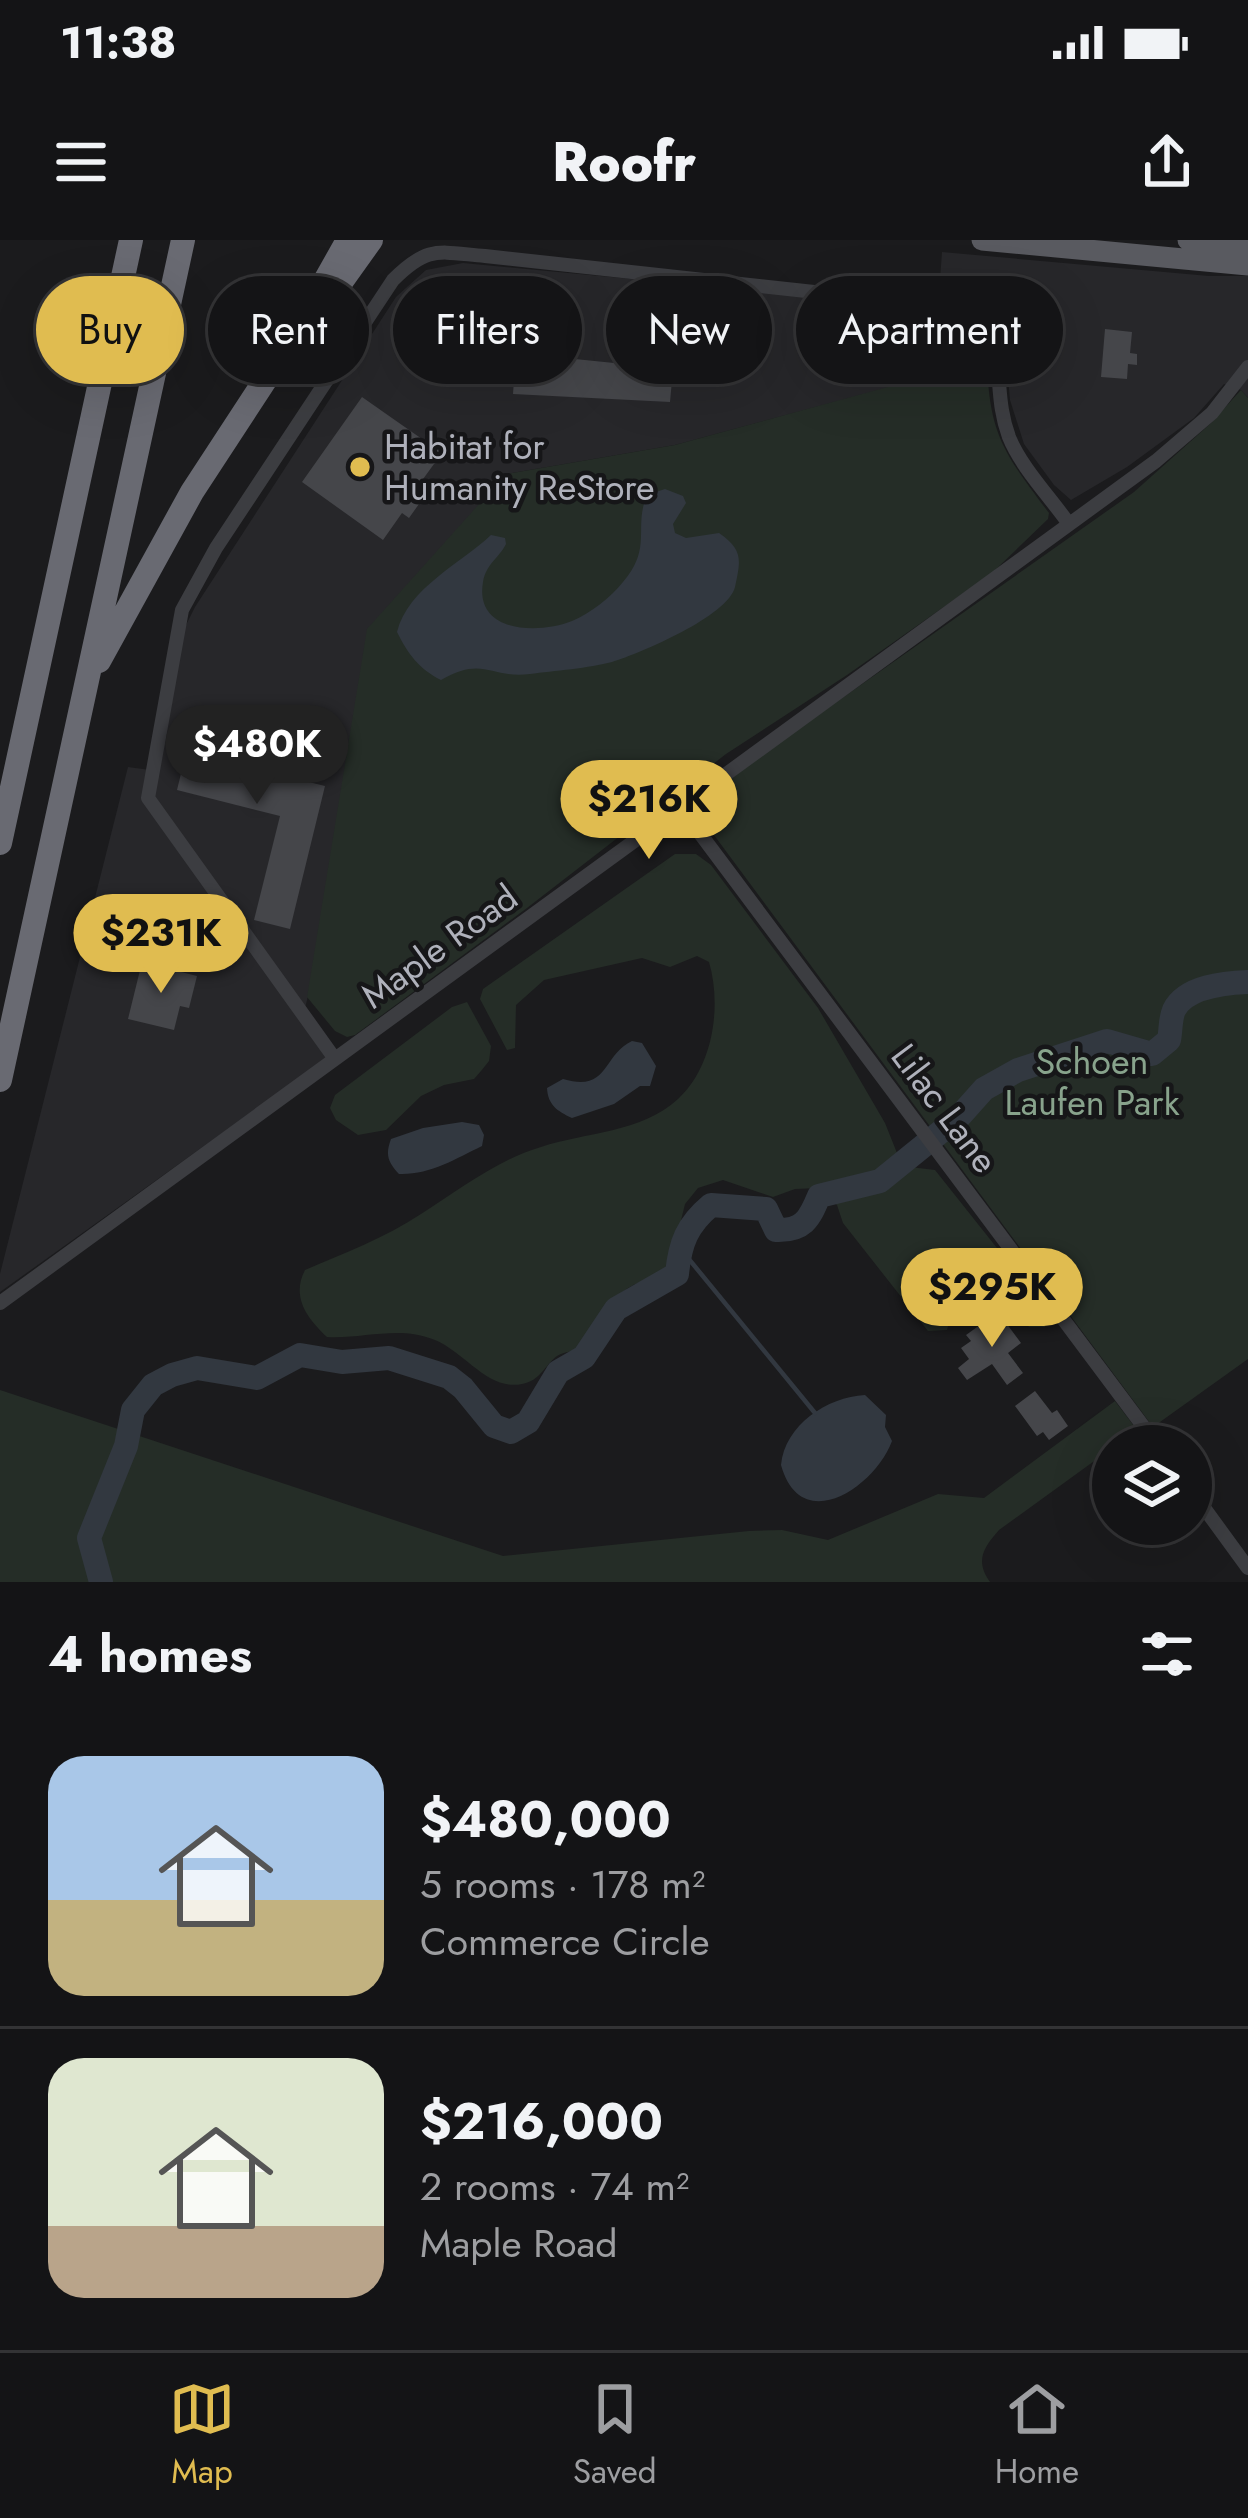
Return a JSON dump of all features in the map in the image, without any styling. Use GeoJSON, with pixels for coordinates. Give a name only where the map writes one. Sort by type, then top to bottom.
{"type":"FeatureCollection","features":[{"type":"Feature","properties":{"kind":"highway"},"geometry":{"type":"LineString","coordinates":[[0,843],[130,240]]}},
{"type":"Feature","properties":{"kind":"highway"},"geometry":{"type":"LineString","coordinates":[[0,1080],[184,240]]}},
{"type":"Feature","properties":{"kind":"highway"},"geometry":{"type":"LineString","coordinates":[[328,276],[348,240]]}},
{"type":"Feature","properties":{"kind":"highway"},"geometry":{"type":"LineString","coordinates":[[345,276],[371,240]]}},
{"type":"Feature","properties":{"kind":"highway"},"geometry":{"type":"LineString","coordinates":[[87,683],[193,492],[263,384]]}},
{"type":"Feature","properties":{"kind":"main road"},"geometry":{"type":"LineString","coordinates":[[982,240],[1242,267]]}},
{"type":"Feature","properties":{"kind":"main road"},"geometry":{"type":"LineString","coordinates":[[1188,240],[1248,245]]}},
{"type":"Feature","properties":{"kind":"street"},"geometry":{"type":"LineString","coordinates":[[335,1059],[148,798],[182,610],[216,548],[393,280],[417,256],[440,252],[485,256],[961,308],[982,323],[997,351],[999,400],[1010,442],[1070,524]]}},
{"type":"Feature","properties":{"kind":"street","name":"Maple Road"},"geometry":{"type":"LineString","coordinates":[[0,1303],[1156,461],[1212,412],[1248,367]]}},
{"type":"Feature","properties":{"kind":"street","name":"Lilac Lane"},"geometry":{"type":"LineString","coordinates":[[681,808],[1142,1425]]}},
{"type":"Feature","properties":{"kind":"street"},"geometry":{"type":"LineString","coordinates":[[1212,1519],[1248,1568]]}},
{"type":"Feature","properties":{"kind":"shaded area"},"geometry":{"type":"Polygon","coordinates":[[[942,252],[1248,276],[1248,398],[1224,384],[1194,418],[1127,467],[1071,500],[1024,444],[1009,384],[1063,384],[1063,276],[940,276],[942,252]]]}},
{"type":"Feature","properties":{"kind":"shaded area"},"geometry":{"type":"Polygon","coordinates":[[[463,263],[606,277],[606,384],[772,384],[772,292],[796,295],[796,384],[902,384],[675,445],[506,474],[359,795],[304,1012],[334,1053],[0,1292],[0,1274],[128,767],[150,770],[184,629],[195,607],[340,384],[369,384],[369,339],[393,302],[393,384],[582,384],[582,276],[419,276],[426,270],[463,263]]]}},
{"type":"Feature","properties":{"kind":"shaded area"},"geometry":{"type":"Polygon","coordinates":[[[665,489],[683,496],[686,503],[673,524],[675,533],[686,538],[719,533],[738,556],[729,598],[701,621],[612,662],[530,674],[478,668],[441,680],[420,666],[405,647],[397,632],[412,602],[491,535],[505,538],[506,544],[483,582],[483,599],[499,621],[543,628],[586,614],[632,570],[647,495],[665,489]]]}},
{"type":"Feature","properties":{"kind":"shaded area"},"geometry":{"type":"Polygon","coordinates":[[[632,1041],[642,1043],[656,1066],[650,1086],[640,1086],[614,1104],[572,1118],[554,1107],[547,1088],[563,1079],[578,1082],[597,1077],[632,1041]]]}},
{"type":"Feature","properties":{"kind":"shaded area"},"geometry":{"type":"Polygon","coordinates":[[[462,1122],[479,1125],[482,1146],[421,1172],[399,1174],[392,1166],[391,1139],[462,1122]]]}},
{"type":"Feature","properties":{"kind":"shaded area"},"geometry":{"type":"Polygon","coordinates":[[[865,1395],[886,1415],[885,1427],[892,1441],[883,1458],[855,1488],[838,1497],[804,1498],[791,1487],[781,1465],[790,1437],[823,1407],[865,1395]]]}},
{"type":"Feature","properties":{"kind":"green space"},"geometry":{"type":"Polygon","coordinates":[[[899,384],[988,384],[1002,443],[1049,513],[1048,519],[992,573],[726,754],[355,1035],[335,1031],[307,997],[367,629],[506,474],[675,445],[899,384]]]}},
{"type":"Feature","properties":{"kind":"green space","name":"Schoen Laufen Park"},"geometry":{"type":"Polygon","coordinates":[[[1241,390],[1248,398],[1248,1359],[1152,1425],[707,820],[714,798],[743,769],[1134,492],[1241,390]]]}},
{"type":"Feature","properties":{"kind":"green space"},"geometry":{"type":"Polygon","coordinates":[[[675,854],[696,854],[711,865],[818,1008],[885,1123],[897,1153],[910,1167],[935,1170],[1047,1311],[1045,1327],[1029,1327],[1008,1301],[953,1309],[947,1330],[928,1331],[843,1223],[837,1205],[818,1188],[773,1197],[723,1180],[698,1188],[685,1204],[672,1257],[660,1277],[626,1289],[585,1345],[557,1356],[528,1382],[498,1382],[446,1346],[422,1336],[327,1337],[313,1322],[301,1298],[305,1270],[393,1230],[509,1160],[647,1119],[690,1086],[707,1053],[714,1016],[709,962],[697,956],[670,967],[642,958],[544,980],[516,1005],[515,1048],[507,1050],[480,999],[483,989],[675,854]]]}},
{"type":"Feature","properties":{"kind":"green space"},"geometry":{"type":"Polygon","coordinates":[[[467,1002],[491,1046],[489,1061],[474,1079],[421,1096],[386,1130],[358,1135],[336,1120],[330,1108],[335,1095],[452,1007],[467,1002]]]}},
{"type":"Feature","properties":{"kind":"green space"},"geometry":{"type":"Polygon","coordinates":[[[0,1390],[503,1556],[749,1531],[782,1530],[828,1540],[938,1494],[984,1498],[1115,1401],[1133,1425],[1092,1425],[1092,1463],[999,1530],[989,1543],[983,1568],[990,1582],[0,1582],[0,1390]]]}},
{"type":"Feature","properties":{"kind":"building"},"geometry":{"type":"Polygon","coordinates":[[[1105,329],[1132,332],[1130,353],[1137,354],[1137,365],[1128,364],[1127,379],[1101,377],[1105,329]]]}},
{"type":"Feature","properties":{"kind":"building"},"geometry":{"type":"Polygon","coordinates":[[[582,360],[606,362],[606,384],[672,384],[670,402],[513,394],[514,384],[582,384],[582,360]]]}},
{"type":"Feature","properties":{"kind":"building"},"geometry":{"type":"Polygon","coordinates":[[[362,397],[442,453],[410,497],[419,504],[409,518],[402,513],[383,540],[302,482],[362,397]]]}},
{"type":"Feature","properties":{"kind":"building"},"geometry":{"type":"Polygon","coordinates":[[[194,720],[267,738],[260,770],[325,786],[290,929],[254,920],[280,816],[177,790],[194,720]]]}},
{"type":"Feature","properties":{"kind":"building"},"geometry":{"type":"Polygon","coordinates":[[[142,962],[197,976],[189,1008],[180,1006],[174,1030],[128,1019],[142,962]]]}},
{"type":"Feature","properties":{"kind":"building"},"geometry":{"type":"Polygon","coordinates":[[[998,1312],[1021,1343],[1008,1353],[1023,1373],[1007,1385],[992,1364],[967,1380],[958,1368],[969,1359],[961,1348],[971,1341],[966,1335],[998,1312]]]}},
{"type":"Feature","properties":{"kind":"building"},"geometry":{"type":"Polygon","coordinates":[[[1035,1391],[1068,1426],[1049,1440],[1043,1432],[1037,1436],[1015,1406],[1035,1391]]]}},
{"type":"Feature","properties":{"kind":"waterway"},"geometry":{"type":"LineString","coordinates":[[101,1582],[89,1538],[126,1446],[133,1410],[153,1385],[172,1375],[197,1368],[257,1378],[300,1355],[342,1362],[389,1358],[449,1377],[494,1426],[511,1432],[528,1422],[558,1372],[584,1357],[616,1309],[677,1274],[686,1235],[711,1205],[766,1209],[776,1230],[799,1226],[819,1196],[880,1181],[959,1117],[984,1089],[1018,1070],[1107,1041],[1152,1054],[1169,1040],[1174,1010],[1187,996],[1207,987],[1248,982]]}},
{"type":"Feature","properties":{"kind":"waterway"},"geometry":{"type":"LineString","coordinates":[[679,1247],[815,1413]]}},
{"type":"Feature","properties":{"kind":"place","name":"Habitat for Humanity ReStore"},"geometry":{"type":"Point","coordinates":[360,467]}}]}
